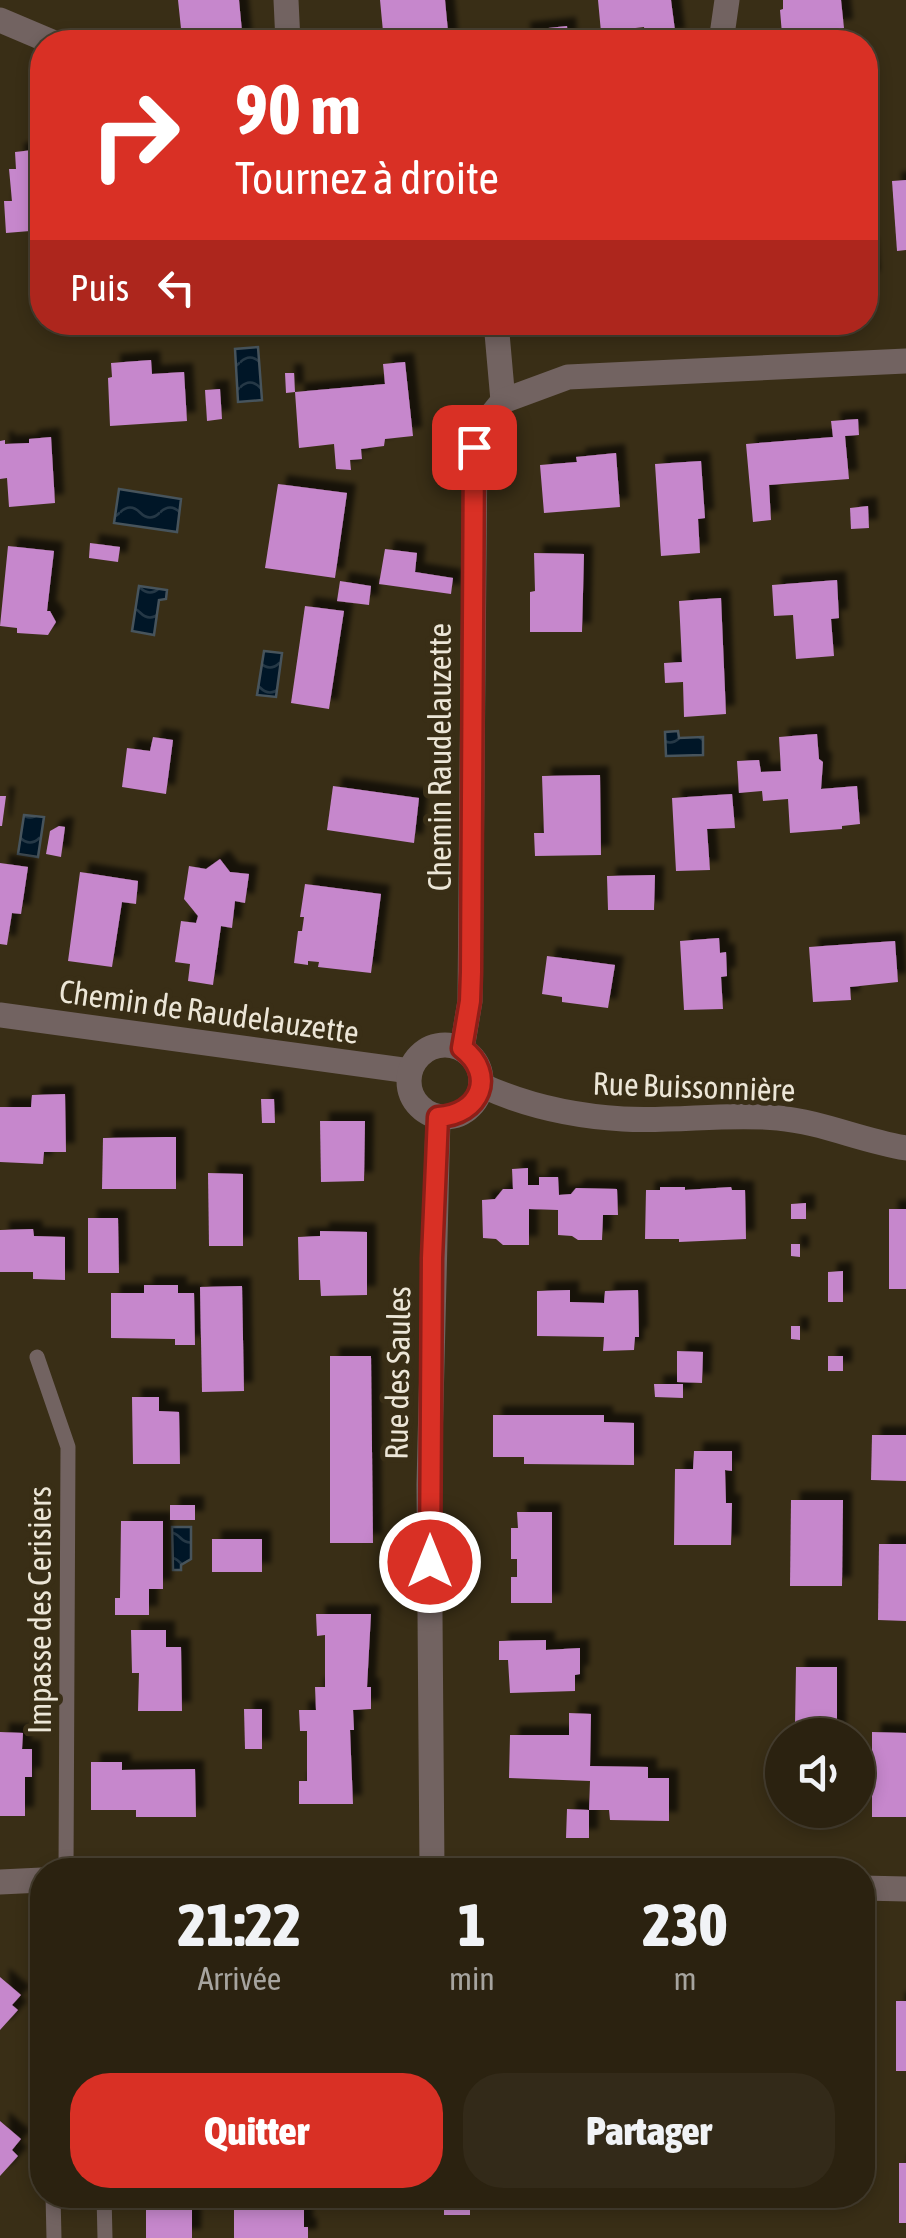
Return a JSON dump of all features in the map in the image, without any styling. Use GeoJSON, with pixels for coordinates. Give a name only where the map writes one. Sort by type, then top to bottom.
{"type":"FeatureCollection","features":[{"type":"Feature","properties":{"kind":"street"},"geometry":{"type":"LineString","coordinates":[[286,0],[287,30]]}},
{"type":"Feature","properties":{"kind":"street"},"geometry":{"type":"LineString","coordinates":[[723,30],[727,0]]}},
{"type":"Feature","properties":{"kind":"street"},"geometry":{"type":"LineString","coordinates":[[0,20],[30,33]]}},
{"type":"Feature","properties":{"kind":"street"},"geometry":{"type":"LineString","coordinates":[[497,335],[504,402],[568,376],[906,361]]}},
{"type":"Feature","properties":{"kind":"street","name":"Chemin Raudelauzette"},"geometry":{"type":"LineString","coordinates":[[462,1048],[470,982],[474,447],[504,402]]}},
{"type":"Feature","properties":{"kind":"street","name":"Chemin de Raudelauzette"},"geometry":{"type":"LineString","coordinates":[[0,1016],[410,1071]]}},
{"type":"Feature","properties":{"kind":"street"},"geometry":{"type":"LineString","coordinates":[[446,1044],[462,1048],[479,1067],[481,1086],[474,1102],[463,1112],[438,1117],[419,1107],[412,1098],[410,1071],[417,1057],[431,1047],[446,1044]]}},
{"type":"Feature","properties":{"kind":"street","name":"Rue Buissonnière"},"geometry":{"type":"LineString","coordinates":[[481,1086],[517,1101],[571,1114],[626,1119],[780,1118],[906,1148]]}},
{"type":"Feature","properties":{"kind":"street","name":"Rue des Saules"},"geometry":{"type":"LineString","coordinates":[[432,1858],[429,1486],[438,1117]]}},
{"type":"Feature","properties":{"kind":"street"},"geometry":{"type":"LineString","coordinates":[[0,1882],[30,1881]]}},
{"type":"Feature","properties":{"kind":"street"},"geometry":{"type":"LineString","coordinates":[[875,1889],[906,1890]]}},
{"type":"Feature","properties":{"kind":"lane","name":"Impasse des Cerisiers"},"geometry":{"type":"LineString","coordinates":[[36,1356],[68,1447],[66,1858]]}},
{"type":"Feature","properties":{"kind":"lane"},"geometry":{"type":"LineString","coordinates":[[53,2208],[54,2238]]}},
{"type":"Feature","properties":{"kind":"lane"},"geometry":{"type":"LineString","coordinates":[[104,2208],[105,2238]]}},
{"type":"Feature","properties":{"kind":"water"},"geometry":{"type":"Polygon","coordinates":[[[258,347],[262,400],[238,402],[235,349],[258,347]]]}},
{"type":"Feature","properties":{"kind":"water"},"geometry":{"type":"Polygon","coordinates":[[[119,489],[181,499],[177,532],[114,523],[119,489]]]}},
{"type":"Feature","properties":{"kind":"water"},"geometry":{"type":"Polygon","coordinates":[[[139,586],[167,590],[166,599],[159,600],[154,635],[132,631],[139,586]]]}},
{"type":"Feature","properties":{"kind":"water"},"geometry":{"type":"Polygon","coordinates":[[[264,651],[282,653],[276,697],[257,695],[264,651]]]}},
{"type":"Feature","properties":{"kind":"water"},"geometry":{"type":"Polygon","coordinates":[[[678,731],[679,738],[703,737],[703,755],[666,756],[665,732],[678,731]]]}},
{"type":"Feature","properties":{"kind":"water"},"geometry":{"type":"Polygon","coordinates":[[[24,815],[44,817],[38,857],[18,854],[24,815]]]}},
{"type":"Feature","properties":{"kind":"water"},"geometry":{"type":"Polygon","coordinates":[[[172,1527],[191,1527],[191,1559],[181,1565],[181,1570],[173,1570],[172,1527]]]}},
{"type":"Feature","properties":{"kind":"building"},"geometry":{"type":"Polygon","coordinates":[[[178,0],[239,0],[242,30],[181,30],[178,0]]]}},
{"type":"Feature","properties":{"kind":"building"},"geometry":{"type":"Polygon","coordinates":[[[380,0],[445,0],[448,30],[383,30],[380,0]]]}},
{"type":"Feature","properties":{"kind":"building"},"geometry":{"type":"Polygon","coordinates":[[[598,0],[671,0],[675,30],[601,30],[598,0]]]}},
{"type":"Feature","properties":{"kind":"building"},"geometry":{"type":"Polygon","coordinates":[[[783,0],[841,0],[844,28],[782,30],[783,0]]]}},
{"type":"Feature","properties":{"kind":"building"},"geometry":{"type":"Polygon","coordinates":[[[567,26],[567,30],[530,30],[567,26]]]}},
{"type":"Feature","properties":{"kind":"building"},"geometry":{"type":"Polygon","coordinates":[[[30,150],[30,231],[6,233],[4,201],[12,201],[9,169],[16,169],[15,152],[30,150]]]}},
{"type":"Feature","properties":{"kind":"building"},"geometry":{"type":"Polygon","coordinates":[[[906,180],[906,250],[897,251],[892,181],[906,180]]]}},
{"type":"Feature","properties":{"kind":"building"},"geometry":{"type":"Polygon","coordinates":[[[151,360],[152,374],[184,372],[187,421],[110,426],[111,363],[151,360]]]}},
{"type":"Feature","properties":{"kind":"building"},"geometry":{"type":"Polygon","coordinates":[[[405,362],[413,436],[385,439],[384,446],[361,449],[362,459],[350,460],[351,470],[336,469],[334,444],[299,448],[295,392],[385,384],[383,364],[405,362]]]}},
{"type":"Feature","properties":{"kind":"building"},"geometry":{"type":"Polygon","coordinates":[[[285,373],[294,373],[295,392],[286,393],[285,373]]]}},
{"type":"Feature","properties":{"kind":"building"},"geometry":{"type":"Polygon","coordinates":[[[220,389],[222,419],[207,421],[205,390],[220,389]]]}},
{"type":"Feature","properties":{"kind":"building"},"geometry":{"type":"Polygon","coordinates":[[[858,419],[859,435],[845,436],[849,479],[769,485],[771,520],[753,522],[746,444],[833,437],[831,421],[858,419]]]}},
{"type":"Feature","properties":{"kind":"building"},"geometry":{"type":"Polygon","coordinates":[[[51,437],[55,503],[9,507],[7,478],[0,479],[0,441],[29,443],[29,439],[51,437]]]}},
{"type":"Feature","properties":{"kind":"building"},"geometry":{"type":"Polygon","coordinates":[[[616,453],[620,507],[544,513],[540,465],[616,453]]]}},
{"type":"Feature","properties":{"kind":"building"},"geometry":{"type":"Polygon","coordinates":[[[701,461],[705,518],[698,519],[700,553],[661,556],[655,464],[701,461]]]}},
{"type":"Feature","properties":{"kind":"building"},"geometry":{"type":"Polygon","coordinates":[[[278,484],[347,493],[335,578],[265,568],[278,484]]]}},
{"type":"Feature","properties":{"kind":"building"},"geometry":{"type":"Polygon","coordinates":[[[868,506],[869,528],[851,529],[850,508],[868,506]]]}},
{"type":"Feature","properties":{"kind":"building"},"geometry":{"type":"Polygon","coordinates":[[[90,543],[120,547],[118,562],[89,558],[90,543]]]}},
{"type":"Feature","properties":{"kind":"building"},"geometry":{"type":"Polygon","coordinates":[[[8,546],[54,551],[47,611],[56,622],[48,635],[17,633],[17,628],[0,626],[8,546]]]}},
{"type":"Feature","properties":{"kind":"building"},"geometry":{"type":"Polygon","coordinates":[[[385,549],[417,553],[415,572],[453,578],[451,594],[379,584],[385,549]]]}},
{"type":"Feature","properties":{"kind":"building"},"geometry":{"type":"Polygon","coordinates":[[[534,553],[584,554],[582,632],[530,632],[534,553]]]}},
{"type":"Feature","properties":{"kind":"building"},"geometry":{"type":"Polygon","coordinates":[[[837,580],[839,618],[831,619],[834,656],[796,659],[793,615],[774,616],[772,585],[837,580]]]}},
{"type":"Feature","properties":{"kind":"building"},"geometry":{"type":"Polygon","coordinates":[[[340,581],[371,586],[369,605],[337,601],[340,581]]]}},
{"type":"Feature","properties":{"kind":"building"},"geometry":{"type":"Polygon","coordinates":[[[721,598],[726,714],[684,717],[683,682],[665,683],[664,663],[682,662],[679,601],[721,598]]]}},
{"type":"Feature","properties":{"kind":"building"},"geometry":{"type":"Polygon","coordinates":[[[305,606],[344,611],[329,709],[291,703],[305,606]]]}},
{"type":"Feature","properties":{"kind":"building"},"geometry":{"type":"Polygon","coordinates":[[[817,734],[819,759],[823,762],[821,789],[857,786],[860,824],[790,833],[788,799],[763,801],[762,791],[739,793],[737,761],[759,760],[761,772],[781,771],[779,737],[817,734]]]}},
{"type":"Feature","properties":{"kind":"building"},"geometry":{"type":"Polygon","coordinates":[[[153,737],[173,740],[166,794],[122,787],[127,748],[150,751],[153,737]]]}},
{"type":"Feature","properties":{"kind":"building"},"geometry":{"type":"Polygon","coordinates":[[[600,775],[601,855],[535,856],[534,833],[544,833],[542,776],[600,775]]]}},
{"type":"Feature","properties":{"kind":"building"},"geometry":{"type":"Polygon","coordinates":[[[333,786],[419,798],[414,843],[327,830],[333,786]]]}},
{"type":"Feature","properties":{"kind":"building"},"geometry":{"type":"Polygon","coordinates":[[[732,794],[735,828],[707,829],[710,870],[676,871],[672,798],[732,794]]]}},
{"type":"Feature","properties":{"kind":"building"},"geometry":{"type":"Polygon","coordinates":[[[0,796],[6,796],[2,826],[0,826],[0,796]]]}},
{"type":"Feature","properties":{"kind":"building"},"geometry":{"type":"Polygon","coordinates":[[[65,827],[61,857],[46,854],[50,831],[65,827]]]}},
{"type":"Feature","properties":{"kind":"building"},"geometry":{"type":"Polygon","coordinates":[[[220,859],[230,872],[249,874],[245,903],[235,901],[232,928],[221,926],[213,985],[188,981],[190,964],[175,962],[181,921],[196,923],[198,916],[184,899],[189,866],[206,869],[220,859]]]}},
{"type":"Feature","properties":{"kind":"building"},"geometry":{"type":"Polygon","coordinates":[[[0,863],[28,867],[21,914],[12,913],[7,945],[0,944],[0,863]]]}},
{"type":"Feature","properties":{"kind":"building"},"geometry":{"type":"Polygon","coordinates":[[[80,872],[138,881],[136,904],[122,902],[112,967],[68,961],[80,872]]]}},
{"type":"Feature","properties":{"kind":"building"},"geometry":{"type":"Polygon","coordinates":[[[655,875],[654,910],[608,910],[607,876],[655,875]]]}},
{"type":"Feature","properties":{"kind":"building"},"geometry":{"type":"Polygon","coordinates":[[[305,884],[381,894],[371,973],[318,967],[319,962],[294,963],[304,917],[300,917],[305,884]]]}},
{"type":"Feature","properties":{"kind":"building"},"geometry":{"type":"Polygon","coordinates":[[[719,938],[720,953],[726,952],[727,976],[721,977],[723,1009],[684,1010],[680,941],[719,938]]]}},
{"type":"Feature","properties":{"kind":"building"},"geometry":{"type":"Polygon","coordinates":[[[895,941],[898,982],[850,987],[851,1000],[813,1002],[809,947],[895,941]]]}},
{"type":"Feature","properties":{"kind":"building"},"geometry":{"type":"Polygon","coordinates":[[[547,956],[615,965],[608,1008],[562,1002],[562,997],[542,994],[547,956]]]}},
{"type":"Feature","properties":{"kind":"building"},"geometry":{"type":"Polygon","coordinates":[[[65,1094],[66,1152],[44,1152],[43,1164],[0,1162],[0,1107],[31,1107],[32,1095],[65,1094]]]}},
{"type":"Feature","properties":{"kind":"building"},"geometry":{"type":"Polygon","coordinates":[[[261,1099],[274,1099],[275,1123],[262,1123],[261,1099]]]}},
{"type":"Feature","properties":{"kind":"building"},"geometry":{"type":"Polygon","coordinates":[[[320,1121],[365,1121],[364,1181],[321,1182],[320,1121]]]}},
{"type":"Feature","properties":{"kind":"building"},"geometry":{"type":"Polygon","coordinates":[[[176,1137],[176,1189],[102,1189],[103,1138],[176,1137]]]}},
{"type":"Feature","properties":{"kind":"building"},"geometry":{"type":"Polygon","coordinates":[[[528,1168],[528,1185],[539,1185],[539,1177],[558,1177],[559,1195],[571,1194],[576,1188],[617,1189],[618,1215],[603,1215],[602,1240],[558,1235],[558,1210],[529,1209],[529,1245],[503,1245],[496,1239],[483,1238],[482,1200],[495,1199],[503,1189],[513,1189],[512,1169],[528,1168]]]}},
{"type":"Feature","properties":{"kind":"building"},"geometry":{"type":"Polygon","coordinates":[[[208,1173],[243,1174],[243,1246],[209,1246],[208,1173]]]}},
{"type":"Feature","properties":{"kind":"building"},"geometry":{"type":"Polygon","coordinates":[[[646,1190],[745,1190],[746,1239],[645,1239],[646,1190]]]}},
{"type":"Feature","properties":{"kind":"building"},"geometry":{"type":"Polygon","coordinates":[[[806,1203],[806,1219],[791,1219],[791,1204],[806,1203]]]}},
{"type":"Feature","properties":{"kind":"building"},"geometry":{"type":"Polygon","coordinates":[[[889,1209],[906,1209],[906,1289],[889,1289],[889,1209]]]}},
{"type":"Feature","properties":{"kind":"building"},"geometry":{"type":"Polygon","coordinates":[[[88,1218],[118,1218],[119,1273],[88,1273],[88,1218]]]}},
{"type":"Feature","properties":{"kind":"building"},"geometry":{"type":"Polygon","coordinates":[[[33,1229],[34,1236],[65,1237],[65,1280],[33,1279],[33,1272],[0,1272],[0,1230],[33,1229]]]}},
{"type":"Feature","properties":{"kind":"building"},"geometry":{"type":"Polygon","coordinates":[[[320,1231],[367,1232],[367,1295],[321,1296],[320,1280],[299,1280],[298,1237],[320,1236],[320,1231]]]}},
{"type":"Feature","properties":{"kind":"building"},"geometry":{"type":"Polygon","coordinates":[[[791,1244],[800,1244],[800,1257],[791,1256],[791,1244]]]}},
{"type":"Feature","properties":{"kind":"building"},"geometry":{"type":"Polygon","coordinates":[[[843,1271],[843,1302],[828,1302],[828,1272],[843,1271]]]}},
{"type":"Feature","properties":{"kind":"building"},"geometry":{"type":"Polygon","coordinates":[[[144,1285],[178,1285],[178,1293],[194,1293],[195,1345],[175,1345],[175,1339],[111,1338],[111,1293],[144,1293],[144,1285]]]}},
{"type":"Feature","properties":{"kind":"building"},"geometry":{"type":"Polygon","coordinates":[[[242,1286],[244,1391],[202,1392],[200,1287],[242,1286]]]}},
{"type":"Feature","properties":{"kind":"building"},"geometry":{"type":"Polygon","coordinates":[[[570,1290],[570,1302],[604,1303],[605,1291],[638,1290],[639,1337],[635,1337],[634,1350],[603,1351],[604,1337],[537,1336],[537,1291],[570,1290]]]}},
{"type":"Feature","properties":{"kind":"building"},"geometry":{"type":"Polygon","coordinates":[[[791,1326],[800,1326],[800,1340],[791,1339],[791,1326]]]}},
{"type":"Feature","properties":{"kind":"building"},"geometry":{"type":"Polygon","coordinates":[[[677,1351],[703,1352],[702,1383],[677,1382],[677,1351]]]}},
{"type":"Feature","properties":{"kind":"building"},"geometry":{"type":"Polygon","coordinates":[[[330,1356],[371,1356],[373,1543],[330,1543],[330,1356]]]}},
{"type":"Feature","properties":{"kind":"building"},"geometry":{"type":"Polygon","coordinates":[[[828,1356],[843,1356],[843,1371],[828,1371],[828,1356]]]}},
{"type":"Feature","properties":{"kind":"building"},"geometry":{"type":"Polygon","coordinates":[[[654,1384],[683,1384],[683,1398],[655,1397],[654,1384]]]}},
{"type":"Feature","properties":{"kind":"building"},"geometry":{"type":"Polygon","coordinates":[[[132,1397],[159,1397],[159,1411],[179,1412],[180,1464],[133,1464],[132,1397]]]}},
{"type":"Feature","properties":{"kind":"building"},"geometry":{"type":"Polygon","coordinates":[[[493,1415],[604,1415],[604,1422],[634,1423],[634,1465],[524,1464],[524,1457],[493,1457],[493,1415]]]}},
{"type":"Feature","properties":{"kind":"building"},"geometry":{"type":"Polygon","coordinates":[[[872,1435],[906,1435],[906,1481],[871,1480],[872,1435]]]}},
{"type":"Feature","properties":{"kind":"building"},"geometry":{"type":"Polygon","coordinates":[[[694,1451],[732,1451],[732,1471],[725,1470],[726,1503],[732,1503],[731,1545],[674,1545],[675,1469],[693,1469],[694,1451]]]}},
{"type":"Feature","properties":{"kind":"building"},"geometry":{"type":"Polygon","coordinates":[[[791,1500],[843,1500],[842,1586],[790,1586],[791,1500]]]}},
{"type":"Feature","properties":{"kind":"building"},"geometry":{"type":"Polygon","coordinates":[[[170,1505],[195,1505],[195,1520],[170,1520],[170,1505]]]}},
{"type":"Feature","properties":{"kind":"building"},"geometry":{"type":"Polygon","coordinates":[[[517,1512],[552,1512],[552,1603],[511,1603],[511,1577],[517,1577],[517,1559],[511,1559],[511,1528],[518,1528],[517,1512]]]}},
{"type":"Feature","properties":{"kind":"building"},"geometry":{"type":"Polygon","coordinates":[[[121,1521],[163,1521],[163,1589],[149,1589],[149,1615],[115,1615],[115,1598],[120,1598],[121,1521]]]}},
{"type":"Feature","properties":{"kind":"building"},"geometry":{"type":"Polygon","coordinates":[[[212,1539],[262,1539],[262,1572],[212,1572],[212,1539]]]}},
{"type":"Feature","properties":{"kind":"building"},"geometry":{"type":"Polygon","coordinates":[[[879,1544],[906,1544],[906,1621],[878,1620],[879,1544]]]}},
{"type":"Feature","properties":{"kind":"building"},"geometry":{"type":"Polygon","coordinates":[[[316,1614],[371,1614],[367,1687],[371,1687],[371,1709],[353,1710],[354,1730],[350,1730],[353,1804],[299,1804],[299,1781],[307,1781],[307,1731],[300,1731],[299,1710],[316,1710],[315,1687],[325,1687],[325,1635],[317,1636],[316,1614]]]}},
{"type":"Feature","properties":{"kind":"building"},"geometry":{"type":"Polygon","coordinates":[[[131,1630],[166,1630],[166,1647],[181,1647],[182,1711],[138,1711],[139,1673],[132,1673],[131,1630]]]}},
{"type":"Feature","properties":{"kind":"building"},"geometry":{"type":"Polygon","coordinates":[[[546,1640],[546,1650],[580,1648],[580,1674],[575,1675],[575,1691],[510,1693],[508,1660],[499,1660],[499,1641],[546,1640]]]}},
{"type":"Feature","properties":{"kind":"building"},"geometry":{"type":"Polygon","coordinates":[[[796,1667],[837,1667],[837,1718],[795,1718],[796,1667]]]}},
{"type":"Feature","properties":{"kind":"building"},"geometry":{"type":"Polygon","coordinates":[[[244,1709],[262,1709],[262,1749],[245,1749],[244,1709]]]}},
{"type":"Feature","properties":{"kind":"building"},"geometry":{"type":"Polygon","coordinates":[[[569,1713],[591,1714],[590,1766],[648,1767],[648,1778],[669,1778],[669,1821],[610,1820],[609,1810],[589,1810],[590,1781],[509,1778],[510,1735],[569,1735],[569,1713]]]}},
{"type":"Feature","properties":{"kind":"building"},"geometry":{"type":"Polygon","coordinates":[[[0,1732],[23,1733],[22,1749],[32,1749],[32,1777],[25,1777],[25,1816],[0,1816],[0,1732]]]}},
{"type":"Feature","properties":{"kind":"building"},"geometry":{"type":"Polygon","coordinates":[[[875,1732],[906,1733],[906,1817],[875,1817],[875,1732]]]}},
{"type":"Feature","properties":{"kind":"building"},"geometry":{"type":"Polygon","coordinates":[[[91,1762],[122,1762],[122,1770],[195,1769],[196,1817],[136,1817],[136,1810],[91,1810],[91,1762]]]}},
{"type":"Feature","properties":{"kind":"building"},"geometry":{"type":"Polygon","coordinates":[[[567,1809],[589,1810],[589,1838],[566,1838],[567,1809]]]}},
{"type":"Feature","properties":{"kind":"building"},"geometry":{"type":"Polygon","coordinates":[[[0,1977],[21,1995],[12,2005],[18,2010],[0,2030],[0,1977]]]}},
{"type":"Feature","properties":{"kind":"building"},"geometry":{"type":"Polygon","coordinates":[[[896,2001],[906,2001],[906,2071],[896,2071],[896,2001]]]}},
{"type":"Feature","properties":{"kind":"building"},"geometry":{"type":"Polygon","coordinates":[[[0,2121],[21,2139],[12,2150],[18,2156],[0,2176],[0,2121]]]}},
{"type":"Feature","properties":{"kind":"building"},"geometry":{"type":"Polygon","coordinates":[[[899,2163],[906,2163],[906,2223],[899,2223],[899,2163]]]}},
{"type":"Feature","properties":{"kind":"building"},"geometry":{"type":"Polygon","coordinates":[[[146,2208],[192,2208],[192,2238],[146,2238],[146,2208]]]}},
{"type":"Feature","properties":{"kind":"building"},"geometry":{"type":"Polygon","coordinates":[[[234,2208],[304,2208],[308,2238],[234,2238],[234,2208]]]}},
{"type":"Feature","properties":{"kind":"building"},"geometry":{"type":"Polygon","coordinates":[[[444,2208],[470,2208],[470,2215],[444,2215],[444,2208]]]}},
{"type":"Feature","properties":{"kind":"route"},"geometry":{"type":"LineString","coordinates":[[430,1562],[432,1258],[438,1117],[463,1112],[474,1102],[481,1086],[479,1067],[462,1048],[471,972],[474,447]]}}]}
